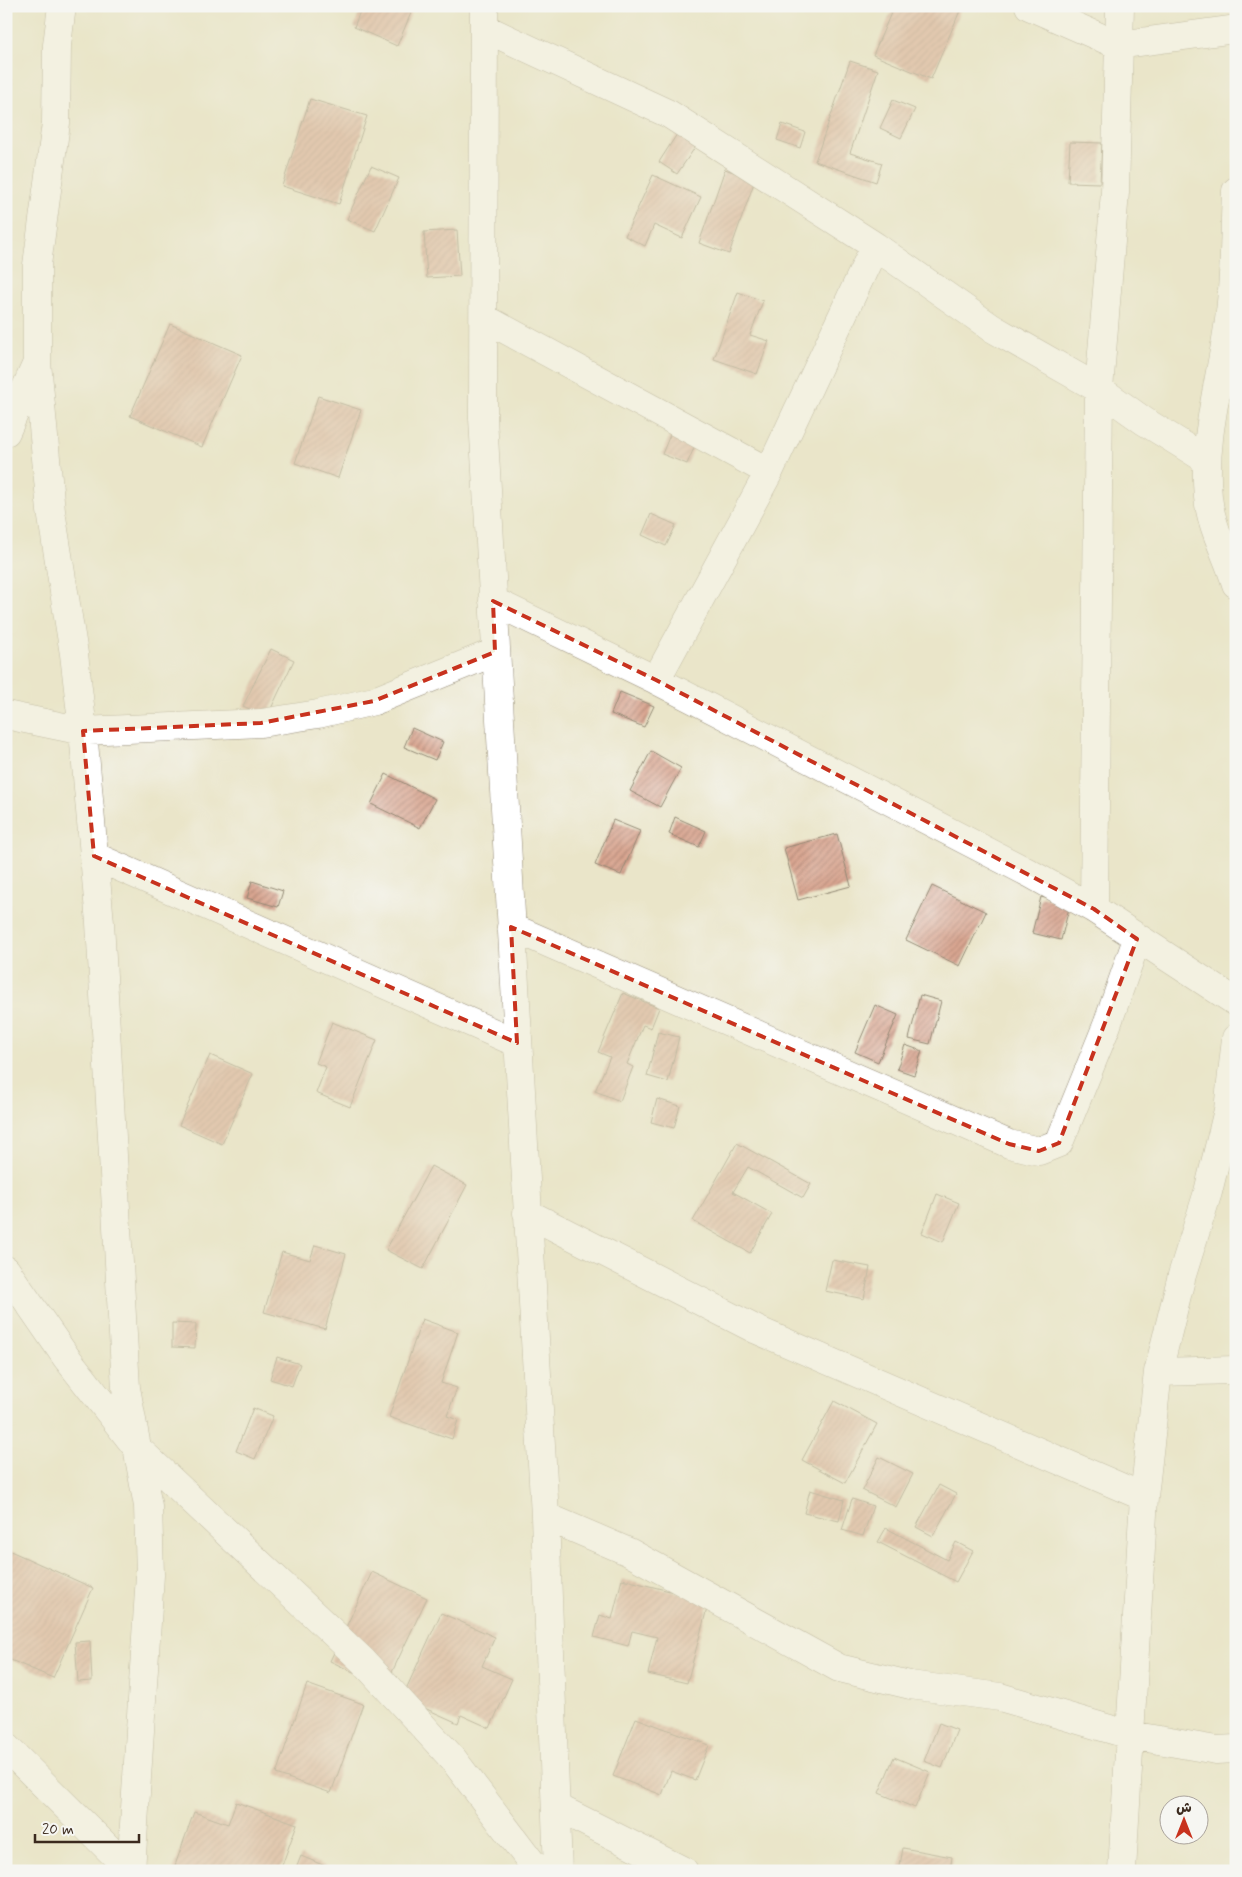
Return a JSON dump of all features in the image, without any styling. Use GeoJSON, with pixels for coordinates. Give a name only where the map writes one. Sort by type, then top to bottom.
{"type":"FeatureCollection","features":[{"type":"Feature","properties":{"kind":"street"},"geometry":{"type":"LineString","coordinates":[[62,6],[57,45],[56,123],[37,264],[37,363],[51,511],[74,654],[83,731],[100,923],[126,1388],[148,1506],[150,1576],[131,1871]]}},
{"type":"Feature","properties":{"kind":"street"},"geometry":{"type":"LineString","coordinates":[[1029,6],[1118,45],[1236,30]]}},
{"type":"Feature","properties":{"kind":"street"},"geometry":{"type":"LineString","coordinates":[[1094,909],[1099,389],[1116,192],[1120,6]]}},
{"type":"Feature","properties":{"kind":"street"},"geometry":{"type":"LineString","coordinates":[[558,1871],[545,1516],[483,418],[484,17],[668,114],[875,246],[992,328],[1099,389],[1144,421],[1207,460]]}},
{"type":"Feature","properties":{"kind":"street"},"geometry":{"type":"LineString","coordinates":[[1236,191],[1230,318],[1214,400],[1207,460],[1208,498],[1213,522],[1236,584]]}},
{"type":"Feature","properties":{"kind":"street"},"geometry":{"type":"LineString","coordinates":[[656,680],[769,472],[875,246]]}},
{"type":"Feature","properties":{"kind":"street"},"geometry":{"type":"LineString","coordinates":[[484,318],[769,472]]}},
{"type":"Feature","properties":{"kind":"street"},"geometry":{"type":"LineString","coordinates":[[6,432],[37,363]]}},
{"type":"Feature","properties":{"kind":"street"},"geometry":{"type":"LineString","coordinates":[[493,601],[656,680],[1031,874],[1094,909],[1137,939],[1236,1002]]}},
{"type":"Feature","properties":{"kind":"street"},"geometry":{"type":"LineString","coordinates":[[6,715],[83,731],[261,723],[318,714],[374,701],[496,652]]}},
{"type":"Feature","properties":{"kind":"street"},"geometry":{"type":"LineString","coordinates":[[94,856],[517,1043]]}},
{"type":"Feature","properties":{"kind":"street"},"geometry":{"type":"LineString","coordinates":[[511,927],[1009,1144],[1039,1151],[1059,1143],[1106,1025],[1137,939]]}},
{"type":"Feature","properties":{"kind":"street"},"geometry":{"type":"LineString","coordinates":[[1122,1871],[1144,1497],[1158,1372],[1182,1275],[1208,1192],[1228,1110],[1236,1038]]}},
{"type":"Feature","properties":{"kind":"street"},"geometry":{"type":"LineString","coordinates":[[527,1212],[757,1330],[1144,1497]]}},
{"type":"Feature","properties":{"kind":"street"},"geometry":{"type":"LineString","coordinates":[[6,1270],[66,1357],[138,1448],[363,1661],[453,1759],[538,1871]]}},
{"type":"Feature","properties":{"kind":"street"},"geometry":{"type":"LineString","coordinates":[[1158,1372],[1236,1370]]}},
{"type":"Feature","properties":{"kind":"street"},"geometry":{"type":"LineString","coordinates":[[545,1516],[629,1552],[839,1668],[910,1685],[1000,1697],[1130,1735],[1216,1750],[1236,1749]]}},
{"type":"Feature","properties":{"kind":"street"},"geometry":{"type":"LineString","coordinates":[[6,1747],[131,1871]]}},
{"type":"Feature","properties":{"kind":"street"},"geometry":{"type":"LineString","coordinates":[[556,1808],[684,1871]]}},
{"type":"Feature","properties":{"kind":"highlighted area"},"geometry":{"type":"Polygon","coordinates":[[[493,601],[656,680],[1094,909],[1137,939],[1059,1143],[1039,1151],[1009,1144],[511,927],[517,1043],[94,856],[83,731],[261,723],[374,701],[495,652],[493,601]]]}},
{"type":"Feature","properties":{"kind":"building"},"geometry":{"type":"Polygon","coordinates":[[[362,6],[414,6],[397,46],[354,27],[362,6]]]}},
{"type":"Feature","properties":{"kind":"building"},"geometry":{"type":"Polygon","coordinates":[[[894,6],[962,6],[931,79],[873,55],[894,6]]]}},
{"type":"Feature","properties":{"kind":"building"},"geometry":{"type":"Polygon","coordinates":[[[850,61],[878,70],[850,153],[882,163],[876,182],[815,161],[850,61]]]}},
{"type":"Feature","properties":{"kind":"building"},"geometry":{"type":"Polygon","coordinates":[[[310,99],[367,116],[339,204],[282,186],[310,99]]]}},
{"type":"Feature","properties":{"kind":"building"},"geometry":{"type":"Polygon","coordinates":[[[893,100],[915,109],[901,138],[880,128],[893,100]]]}},
{"type":"Feature","properties":{"kind":"building"},"geometry":{"type":"Polygon","coordinates":[[[782,124],[805,132],[800,148],[777,140],[782,124]]]}},
{"type":"Feature","properties":{"kind":"building"},"geometry":{"type":"Polygon","coordinates":[[[679,131],[698,143],[677,174],[659,162],[679,131]]]}},
{"type":"Feature","properties":{"kind":"building"},"geometry":{"type":"Polygon","coordinates":[[[1070,142],[1102,143],[1100,183],[1068,182],[1070,142]]]}},
{"type":"Feature","properties":{"kind":"building"},"geometry":{"type":"Polygon","coordinates":[[[371,166],[399,178],[375,231],[347,219],[371,166]]]}},
{"type":"Feature","properties":{"kind":"building"},"geometry":{"type":"Polygon","coordinates":[[[725,169],[755,180],[729,254],[699,243],[725,169]]]}},
{"type":"Feature","properties":{"kind":"building"},"geometry":{"type":"Polygon","coordinates":[[[653,175],[701,197],[682,238],[654,225],[645,246],[625,236],[653,175]]]}},
{"type":"Feature","properties":{"kind":"building"},"geometry":{"type":"Polygon","coordinates":[[[457,230],[460,276],[427,278],[424,232],[457,230]]]}},
{"type":"Feature","properties":{"kind":"building"},"geometry":{"type":"Polygon","coordinates":[[[738,292],[763,301],[750,335],[769,341],[757,374],[714,359],[738,292]]]}},
{"type":"Feature","properties":{"kind":"building"},"geometry":{"type":"Polygon","coordinates":[[[170,324],[242,355],[202,447],[130,416],[170,324]]]}},
{"type":"Feature","properties":{"kind":"building"},"geometry":{"type":"Polygon","coordinates":[[[318,396],[361,410],[338,478],[295,463],[318,396]]]}},
{"type":"Feature","properties":{"kind":"building"},"geometry":{"type":"Polygon","coordinates":[[[672,430],[697,441],[687,464],[662,454],[672,430]]]}},
{"type":"Feature","properties":{"kind":"building"},"geometry":{"type":"Polygon","coordinates":[[[651,514],[676,525],[666,546],[642,535],[651,514]]]}},
{"type":"Feature","properties":{"kind":"building"},"geometry":{"type":"Polygon","coordinates":[[[271,649],[294,660],[267,717],[243,706],[271,649]]]}},
{"type":"Feature","properties":{"kind":"building"},"geometry":{"type":"Polygon","coordinates":[[[620,692],[654,706],[644,727],[611,714],[620,692]]]}},
{"type":"Feature","properties":{"kind":"building"},"geometry":{"type":"Polygon","coordinates":[[[412,728],[443,742],[435,760],[404,747],[412,728]]]}},
{"type":"Feature","properties":{"kind":"building"},"geometry":{"type":"Polygon","coordinates":[[[651,751],[681,768],[660,807],[630,791],[651,751]]]}},
{"type":"Feature","properties":{"kind":"building"},"geometry":{"type":"Polygon","coordinates":[[[386,774],[435,799],[420,828],[371,804],[386,774]]]}},
{"type":"Feature","properties":{"kind":"building"},"geometry":{"type":"Polygon","coordinates":[[[675,817],[706,831],[699,847],[669,834],[675,817]]]}},
{"type":"Feature","properties":{"kind":"building"},"geometry":{"type":"Polygon","coordinates":[[[613,820],[640,831],[621,875],[595,865],[613,820]]]}},
{"type":"Feature","properties":{"kind":"building"},"geometry":{"type":"Polygon","coordinates":[[[837,834],[851,886],[798,900],[784,848],[837,834]]]}},
{"type":"Feature","properties":{"kind":"building"},"geometry":{"type":"Polygon","coordinates":[[[252,881],[283,891],[278,907],[247,898],[252,881]]]}},
{"type":"Feature","properties":{"kind":"building"},"geometry":{"type":"Polygon","coordinates":[[[932,886],[986,912],[960,966],[906,940],[932,886]]]}},
{"type":"Feature","properties":{"kind":"building"},"geometry":{"type":"Polygon","coordinates":[[[1041,897],[1070,904],[1061,940],[1032,933],[1041,897]]]}},
{"type":"Feature","properties":{"kind":"building"},"geometry":{"type":"Polygon","coordinates":[[[623,993],[659,1008],[651,1028],[643,1025],[627,1064],[633,1067],[620,1101],[595,1091],[610,1057],[598,1052],[623,993]]]}},
{"type":"Feature","properties":{"kind":"building"},"geometry":{"type":"Polygon","coordinates":[[[920,995],[941,1001],[930,1044],[909,1039],[920,995]]]}},
{"type":"Feature","properties":{"kind":"building"},"geometry":{"type":"Polygon","coordinates":[[[875,1005],[898,1015],[878,1062],[855,1052],[875,1005]]]}},
{"type":"Feature","properties":{"kind":"building"},"geometry":{"type":"Polygon","coordinates":[[[332,1022],[377,1040],[350,1107],[316,1093],[326,1067],[316,1063],[332,1022]]]}},
{"type":"Feature","properties":{"kind":"building"},"geometry":{"type":"Polygon","coordinates":[[[658,1032],[679,1037],[668,1082],[647,1076],[658,1032]]]}},
{"type":"Feature","properties":{"kind":"building"},"geometry":{"type":"Polygon","coordinates":[[[905,1045],[922,1051],[914,1075],[897,1069],[905,1045]]]}},
{"type":"Feature","properties":{"kind":"building"},"geometry":{"type":"Polygon","coordinates":[[[210,1055],[253,1074],[222,1144],[179,1125],[210,1055]]]}},
{"type":"Feature","properties":{"kind":"building"},"geometry":{"type":"Polygon","coordinates":[[[657,1099],[680,1106],[674,1128],[651,1122],[657,1099]]]}},
{"type":"Feature","properties":{"kind":"building"},"geometry":{"type":"Polygon","coordinates":[[[737,1143],[811,1184],[803,1198],[748,1167],[733,1192],[772,1214],[750,1253],[693,1221],[737,1143]]]}},
{"type":"Feature","properties":{"kind":"building"},"geometry":{"type":"Polygon","coordinates":[[[431,1166],[467,1185],[423,1269],[386,1250],[431,1166]]]}},
{"type":"Feature","properties":{"kind":"building"},"geometry":{"type":"Polygon","coordinates":[[[937,1194],[959,1203],[943,1242],[922,1233],[937,1194]]]}},
{"type":"Feature","properties":{"kind":"building"},"geometry":{"type":"Polygon","coordinates":[[[315,1245],[346,1254],[325,1329],[264,1312],[282,1252],[310,1260],[315,1245]]]}},
{"type":"Feature","properties":{"kind":"building"},"geometry":{"type":"Polygon","coordinates":[[[832,1260],[870,1267],[864,1299],[825,1291],[832,1260]]]}},
{"type":"Feature","properties":{"kind":"building"},"geometry":{"type":"Polygon","coordinates":[[[422,1319],[458,1332],[441,1383],[457,1388],[447,1416],[458,1420],[452,1439],[389,1417],[422,1319]]]}},
{"type":"Feature","properties":{"kind":"building"},"geometry":{"type":"Polygon","coordinates":[[[172,1323],[196,1324],[195,1348],[172,1347],[172,1323]]]}},
{"type":"Feature","properties":{"kind":"building"},"geometry":{"type":"Polygon","coordinates":[[[277,1357],[300,1364],[292,1386],[270,1379],[277,1357]]]}},
{"type":"Feature","properties":{"kind":"building"},"geometry":{"type":"Polygon","coordinates":[[[834,1401],[877,1424],[845,1483],[802,1460],[834,1401]]]}},
{"type":"Feature","properties":{"kind":"building"},"geometry":{"type":"Polygon","coordinates":[[[253,1408],[273,1416],[255,1459],[236,1451],[253,1408]]]}},
{"type":"Feature","properties":{"kind":"building"},"geometry":{"type":"Polygon","coordinates":[[[879,1457],[913,1474],[896,1507],[862,1490],[879,1457]]]}},
{"type":"Feature","properties":{"kind":"building"},"geometry":{"type":"Polygon","coordinates":[[[939,1485],[956,1494],[933,1536],[916,1527],[939,1485]]]}},
{"type":"Feature","properties":{"kind":"building"},"geometry":{"type":"Polygon","coordinates":[[[810,1490],[844,1500],[839,1521],[804,1513],[810,1490]]]}},
{"type":"Feature","properties":{"kind":"building"},"geometry":{"type":"Polygon","coordinates":[[[852,1499],[873,1506],[863,1536],[842,1530],[852,1499]]]}},
{"type":"Feature","properties":{"kind":"building"},"geometry":{"type":"Polygon","coordinates":[[[886,1528],[947,1560],[956,1542],[973,1551],[956,1582],[878,1542],[886,1528]]]}},
{"type":"Feature","properties":{"kind":"building"},"geometry":{"type":"Polygon","coordinates":[[[6,1549],[93,1588],[53,1678],[6,1658],[6,1549]]]}},
{"type":"Feature","properties":{"kind":"building"},"geometry":{"type":"Polygon","coordinates":[[[372,1572],[427,1598],[385,1687],[330,1661],[372,1572]]]}},
{"type":"Feature","properties":{"kind":"building"},"geometry":{"type":"Polygon","coordinates":[[[622,1579],[709,1601],[687,1683],[648,1674],[657,1637],[632,1631],[628,1646],[594,1637],[600,1615],[612,1619],[622,1579]]]}},
{"type":"Feature","properties":{"kind":"building"},"geometry":{"type":"Polygon","coordinates":[[[441,1613],[495,1637],[482,1666],[512,1679],[490,1728],[461,1715],[458,1723],[402,1698],[441,1613]]]}},
{"type":"Feature","properties":{"kind":"building"},"geometry":{"type":"Polygon","coordinates":[[[90,1641],[92,1681],[78,1682],[75,1642],[90,1641]]]}},
{"type":"Feature","properties":{"kind":"building"},"geometry":{"type":"Polygon","coordinates":[[[307,1684],[363,1704],[331,1793],[276,1774],[307,1684]]]}},
{"type":"Feature","properties":{"kind":"building"},"geometry":{"type":"Polygon","coordinates":[[[636,1718],[709,1745],[695,1780],[671,1771],[662,1795],[613,1776],[636,1718]]]}},
{"type":"Feature","properties":{"kind":"building"},"geometry":{"type":"Polygon","coordinates":[[[939,1723],[957,1730],[942,1768],[924,1761],[939,1723]]]}},
{"type":"Feature","properties":{"kind":"building"},"geometry":{"type":"Polygon","coordinates":[[[894,1757],[930,1772],[915,1808],[879,1793],[894,1757]]]}},
{"type":"Feature","properties":{"kind":"building"},"geometry":{"type":"Polygon","coordinates":[[[236,1802],[297,1824],[280,1871],[173,1871],[194,1812],[228,1824],[236,1802]]]}},
{"type":"Feature","properties":{"kind":"building"},"geometry":{"type":"Polygon","coordinates":[[[903,1848],[952,1857],[950,1871],[899,1871],[903,1848]]]}},
{"type":"Feature","properties":{"kind":"building"},"geometry":{"type":"Polygon","coordinates":[[[301,1856],[337,1871],[295,1871],[301,1856]]]}}]}
